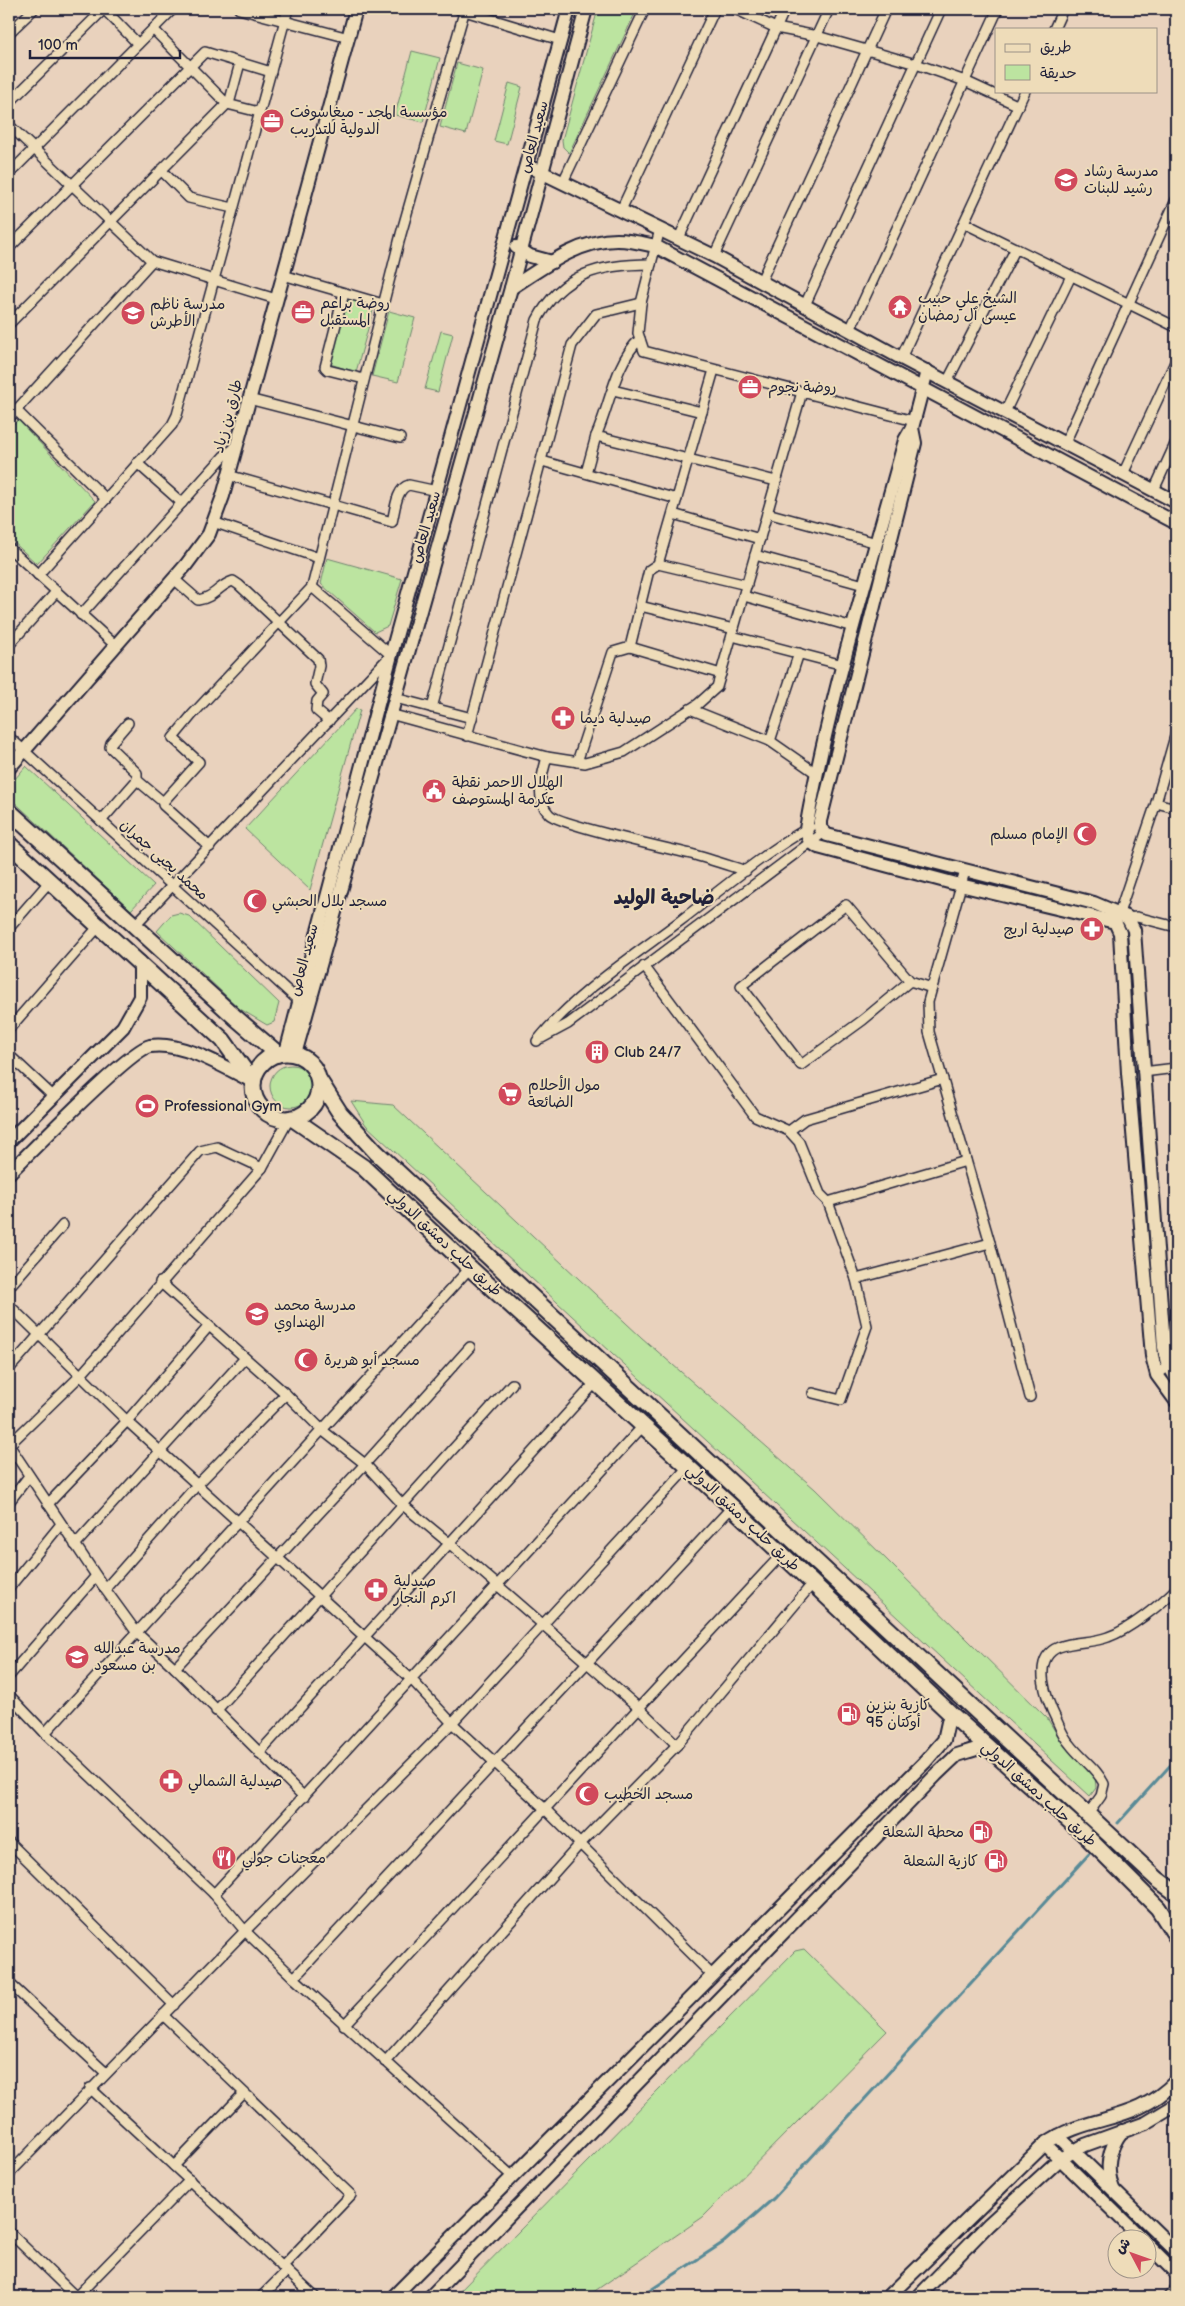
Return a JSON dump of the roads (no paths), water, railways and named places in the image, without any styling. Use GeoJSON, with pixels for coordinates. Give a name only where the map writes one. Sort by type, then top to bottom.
{"type":"FeatureCollection","features":[{"type":"Feature","properties":{"kind":"highway"},"geometry":{"type":"LineString","coordinates":[[9,811],[134,926],[286,1053],[306,1059],[314,1067],[319,1080],[319,1089],[313,1104],[302,1115],[290,1118],[270,1114],[259,1104],[254,1093],[253,1082],[223,1040],[9,844]]}},
{"type":"Feature","properties":{"kind":"highway"},"geometry":{"type":"LineString","coordinates":[[253,1082],[262,1064],[286,1053]]}},
{"type":"Feature","properties":{"kind":"highway","name":"طريق حلب دمشق الدولي"},"geometry":{"type":"LineString","coordinates":[[319,1080],[340,1113],[376,1152],[1088,1814],[1173,1890]]}},
{"type":"Feature","properties":{"kind":"highway","name":"طريق حلب دمشق الدولي"},"geometry":{"type":"LineString","coordinates":[[290,1118],[363,1166],[470,1268],[732,1507],[950,1713],[1083,1834],[1148,1898],[1166,1919],[1176,1936]]}},
{"type":"Feature","properties":{"kind":"main road","name":"طارق بن زياد"},"geometry":{"type":"LineString","coordinates":[[9,768],[174,579],[209,534],[228,476],[356,9]]}},
{"type":"Feature","properties":{"kind":"main road"},"geometry":{"type":"LineString","coordinates":[[286,1053],[391,655],[569,9]]}},
{"type":"Feature","properties":{"kind":"main road","name":"سعيد العاص"},"geometry":{"type":"LineString","coordinates":[[286,1053],[390,714],[511,288],[586,9]]}},
{"type":"Feature","properties":{"kind":"main road"},"geometry":{"type":"LineString","coordinates":[[526,166],[563,182],[714,256],[947,382],[1176,502]]}},
{"type":"Feature","properties":{"kind":"main road"},"geometry":{"type":"LineString","coordinates":[[507,238],[521,250],[540,259],[552,262]]}},
{"type":"Feature","properties":{"kind":"main road"},"geometry":{"type":"LineString","coordinates":[[511,288],[552,262],[598,242],[626,240],[655,246],[922,390],[1176,523]]}},
{"type":"Feature","properties":{"kind":"main road"},"geometry":{"type":"LineString","coordinates":[[927,371],[913,425],[905,440],[852,627],[816,773],[806,829],[810,842],[818,847],[960,885],[1120,917]]}},
{"type":"Feature","properties":{"kind":"main road"},"geometry":{"type":"LineString","coordinates":[[913,425],[915,443],[821,827],[966,871],[1094,903],[1120,917],[1134,930],[1164,1347],[1172,1363],[1176,1378]]}},
{"type":"Feature","properties":{"kind":"main road"},"geometry":{"type":"LineString","coordinates":[[1120,917],[1128,1073],[1152,1356],[1157,1375],[1176,1401]]}},
{"type":"Feature","properties":{"kind":"main road"},"geometry":{"type":"LineString","coordinates":[[9,1141],[123,1027],[140,997],[140,962]]}},
{"type":"Feature","properties":{"kind":"main road"},"geometry":{"type":"LineString","coordinates":[[9,1173],[125,1062],[148,1046],[173,1046],[208,1059],[253,1082]]}},
{"type":"Feature","properties":{"kind":"main road"},"geometry":{"type":"LineString","coordinates":[[393,2297],[931,1755],[944,1740],[950,1713]]}},
{"type":"Feature","properties":{"kind":"main road"},"geometry":{"type":"LineString","coordinates":[[430,2297],[936,1775],[957,1755],[986,1746]]}},
{"type":"Feature","properties":{"kind":"main road"},"geometry":{"type":"LineString","coordinates":[[888,2297],[1045,2144],[1071,2130],[1141,2108],[1166,2092],[1176,2081]]}},
{"type":"Feature","properties":{"kind":"main road"},"geometry":{"type":"LineString","coordinates":[[918,2297],[988,2225],[1044,2171],[1060,2159],[1073,2151],[1152,2120],[1176,2105]]}},
{"type":"Feature","properties":{"kind":"main road"},"geometry":{"type":"LineString","coordinates":[[1113,2189],[1108,2174],[1109,2159],[1113,2144],[1122,2131]]}},
{"type":"Feature","properties":{"kind":"main road"},"geometry":{"type":"LineString","coordinates":[[1058,2136],[1176,2250]]}},
{"type":"Feature","properties":{"kind":"main road"},"geometry":{"type":"LineString","coordinates":[[1045,2144],[1131,2228]]}},
{"type":"Feature","properties":{"kind":"main road"},"geometry":{"type":"LineString","coordinates":[[1044,2171],[1065,2172],[1078,2177]]}},
{"type":"Feature","properties":{"kind":"main road"},"geometry":{"type":"LineString","coordinates":[[1158,2255],[1176,2273]]}},
{"type":"Feature","properties":{"kind":"street"},"geometry":{"type":"LineString","coordinates":[[9,33],[34,9]]}},
{"type":"Feature","properties":{"kind":"street"},"geometry":{"type":"LineString","coordinates":[[9,102],[104,9],[138,44]]}},
{"type":"Feature","properties":{"kind":"street"},"geometry":{"type":"LineString","coordinates":[[9,174],[173,9]]}},
{"type":"Feature","properties":{"kind":"street"},"geometry":{"type":"LineString","coordinates":[[239,9],[349,38]]}},
{"type":"Feature","properties":{"kind":"street"},"geometry":{"type":"LineString","coordinates":[[38,575],[172,425],[177,414],[258,112],[288,9]]}},
{"type":"Feature","properties":{"kind":"street"},"geometry":{"type":"LineString","coordinates":[[163,802],[199,762],[173,738],[175,734],[312,587],[383,304],[462,9],[560,40]]}},
{"type":"Feature","properties":{"kind":"street"},"geometry":{"type":"LineString","coordinates":[[563,182],[646,9]]}},
{"type":"Feature","properties":{"kind":"street"},"geometry":{"type":"LineString","coordinates":[[621,210],[715,9]]}},
{"type":"Feature","properties":{"kind":"street"},"geometry":{"type":"LineString","coordinates":[[736,9],[776,28],[817,36],[916,64],[965,81],[1018,106]]}},
{"type":"Feature","properties":{"kind":"street"},"geometry":{"type":"LineString","coordinates":[[679,238],[784,9]]}},
{"type":"Feature","properties":{"kind":"street"},"geometry":{"type":"LineString","coordinates":[[714,256],[830,9]]}},
{"type":"Feature","properties":{"kind":"street"},"geometry":{"type":"LineString","coordinates":[[761,281],[886,9]]}},
{"type":"Feature","properties":{"kind":"street"},"geometry":{"type":"LineString","coordinates":[[806,305],[941,9]]}},
{"type":"Feature","properties":{"kind":"street"},"geometry":{"type":"LineString","coordinates":[[850,330],[998,9]]}},
{"type":"Feature","properties":{"kind":"street"},"geometry":{"type":"LineString","coordinates":[[1054,28],[1063,9]]}},
{"type":"Feature","properties":{"kind":"street"},"geometry":{"type":"LineString","coordinates":[[154,30],[226,104],[258,112]]}},
{"type":"Feature","properties":{"kind":"street"},"geometry":{"type":"LineString","coordinates":[[9,248],[71,184],[206,52],[271,72]]}},
{"type":"Feature","properties":{"kind":"street"},"geometry":{"type":"LineString","coordinates":[[9,324],[230,100],[240,63]]}},
{"type":"Feature","properties":{"kind":"street"},"geometry":{"type":"LineString","coordinates":[[902,358],[1025,92]]}},
{"type":"Feature","properties":{"kind":"street"},"geometry":{"type":"LineString","coordinates":[[9,125],[152,261],[276,299]]}},
{"type":"Feature","properties":{"kind":"street"},"geometry":{"type":"LineString","coordinates":[[161,170],[189,198],[233,208]]}},
{"type":"Feature","properties":{"kind":"street"},"geometry":{"type":"LineString","coordinates":[[1065,443],[1176,200]]}},
{"type":"Feature","properties":{"kind":"street"},"geometry":{"type":"LineString","coordinates":[[964,223],[1176,327]]}},
{"type":"Feature","properties":{"kind":"street"},"geometry":{"type":"LineString","coordinates":[[660,229],[641,303],[638,333],[644,351],[802,392],[913,425]]}},
{"type":"Feature","properties":{"kind":"street"},"geometry":{"type":"LineString","coordinates":[[947,382],[1016,248]]}},
{"type":"Feature","properties":{"kind":"street"},"geometry":{"type":"LineString","coordinates":[[9,418],[152,261]]}},
{"type":"Feature","properties":{"kind":"street"},"geometry":{"type":"LineString","coordinates":[[432,708],[537,320],[546,302],[561,288],[581,275],[620,264],[651,264]]}},
{"type":"Feature","properties":{"kind":"street"},"geometry":{"type":"LineString","coordinates":[[283,276],[383,304]]}},
{"type":"Feature","properties":{"kind":"street"},"geometry":{"type":"LineString","coordinates":[[1005,412],[1071,276]]}},
{"type":"Feature","properties":{"kind":"street"},"geometry":{"type":"LineString","coordinates":[[344,293],[325,367],[328,370],[364,379]]}},
{"type":"Feature","properties":{"kind":"street"},"geometry":{"type":"LineString","coordinates":[[467,736],[572,345],[596,314],[641,303]]}},
{"type":"Feature","properties":{"kind":"street"},"geometry":{"type":"LineString","coordinates":[[586,474],[596,436],[622,363],[631,348],[640,340]]}},
{"type":"Feature","properties":{"kind":"street"},"geometry":{"type":"LineString","coordinates":[[1123,474],[1176,360]]}},
{"type":"Feature","properties":{"kind":"street"},"geometry":{"type":"LineString","coordinates":[[630,647],[649,570],[658,564],[714,370]]}},
{"type":"Feature","properties":{"kind":"street"},"geometry":{"type":"LineString","coordinates":[[613,390],[702,412]]}},
{"type":"Feature","properties":{"kind":"street"},"geometry":{"type":"LineString","coordinates":[[390,714],[547,757],[585,763],[624,752],[690,709],[717,686],[802,392]]}},
{"type":"Feature","properties":{"kind":"street"},"geometry":{"type":"LineString","coordinates":[[249,399],[352,424],[400,438]]}},
{"type":"Feature","properties":{"kind":"street"},"geometry":{"type":"LineString","coordinates":[[16,410],[106,499]]}},
{"type":"Feature","properties":{"kind":"street"},"geometry":{"type":"LineString","coordinates":[[596,436],[776,481]]}},
{"type":"Feature","properties":{"kind":"street"},"geometry":{"type":"LineString","coordinates":[[1154,490],[1176,442]]}},
{"type":"Feature","properties":{"kind":"street"},"geometry":{"type":"LineString","coordinates":[[81,614],[224,456],[236,447]]}},
{"type":"Feature","properties":{"kind":"street"},"geometry":{"type":"LineString","coordinates":[[542,461],[677,499]]}},
{"type":"Feature","properties":{"kind":"street"},"geometry":{"type":"LineString","coordinates":[[137,464],[182,503]]}},
{"type":"Feature","properties":{"kind":"street"},"geometry":{"type":"LineString","coordinates":[[228,476],[392,522],[400,491],[404,486],[409,485],[437,491]]}},
{"type":"Feature","properties":{"kind":"street"},"geometry":{"type":"LineString","coordinates":[[767,512],[877,542]]}},
{"type":"Feature","properties":{"kind":"street"},"geometry":{"type":"LineString","coordinates":[[673,514],[760,539]]}},
{"type":"Feature","properties":{"kind":"street"},"geometry":{"type":"LineString","coordinates":[[213,522],[319,558]]}},
{"type":"Feature","properties":{"kind":"street"},"geometry":{"type":"LineString","coordinates":[[10,552],[116,646]]}},
{"type":"Feature","properties":{"kind":"street"},"geometry":{"type":"LineString","coordinates":[[755,555],[864,585]]}},
{"type":"Feature","properties":{"kind":"street"},"geometry":{"type":"LineString","coordinates":[[658,564],[747,585]]}},
{"type":"Feature","properties":{"kind":"street"},"geometry":{"type":"LineString","coordinates":[[174,579],[198,600],[206,599],[226,583],[233,581],[318,659],[319,666],[315,684],[323,694],[317,701],[316,710],[329,721]]}},
{"type":"Feature","properties":{"kind":"street"},"geometry":{"type":"LineString","coordinates":[[134,926],[391,655],[312,587]]}},
{"type":"Feature","properties":{"kind":"street"},"geometry":{"type":"LineString","coordinates":[[9,645],[56,592]]}},
{"type":"Feature","properties":{"kind":"street"},"geometry":{"type":"LineString","coordinates":[[744,596],[852,627]]}},
{"type":"Feature","properties":{"kind":"street"},"geometry":{"type":"LineString","coordinates":[[640,606],[844,665]]}},
{"type":"Feature","properties":{"kind":"street"},"geometry":{"type":"LineString","coordinates":[[577,762],[613,652],[630,647],[720,674]]}},
{"type":"Feature","properties":{"kind":"street"},"geometry":{"type":"LineString","coordinates":[[770,741],[799,653]]}},
{"type":"Feature","properties":{"kind":"street"},"geometry":{"type":"LineString","coordinates":[[394,698],[472,718]]}},
{"type":"Feature","properties":{"kind":"street"},"geometry":{"type":"LineString","coordinates":[[690,709],[770,741],[816,773]]}},
{"type":"Feature","properties":{"kind":"street"},"geometry":{"type":"LineString","coordinates":[[101,821],[137,780],[137,773],[110,747],[110,743],[128,723]]}},
{"type":"Feature","properties":{"kind":"street"},"geometry":{"type":"LineString","coordinates":[[1176,733],[1120,917],[1137,918],[1176,927]]}},
{"type":"Feature","properties":{"kind":"street","name":"محمد يحيى جمران"},"geometry":{"type":"LineString","coordinates":[[9,737],[300,1002]]}},
{"type":"Feature","properties":{"kind":"street"},"geometry":{"type":"LineString","coordinates":[[547,757],[540,784],[541,804],[550,816],[616,836],[693,854],[746,871]]}},
{"type":"Feature","properties":{"kind":"street"},"geometry":{"type":"LineString","coordinates":[[137,780],[163,802],[164,808],[210,847]]}},
{"type":"Feature","properties":{"kind":"street"},"geometry":{"type":"LineString","coordinates":[[1156,802],[1176,808]]}},
{"type":"Feature","properties":{"kind":"street"},"geometry":{"type":"LineString","coordinates":[[821,827],[810,842],[568,1024],[537,1040],[557,1016],[746,871],[806,829],[821,827]]}},
{"type":"Feature","properties":{"kind":"street"},"geometry":{"type":"LineString","coordinates":[[966,871],[960,885],[928,1002],[929,1032],[990,1243],[1030,1396]]}},
{"type":"Feature","properties":{"kind":"street"},"geometry":{"type":"LineString","coordinates":[[9,928],[50,880]]}},
{"type":"Feature","properties":{"kind":"street"},"geometry":{"type":"LineString","coordinates":[[910,981],[863,1020],[801,1065],[741,986],[846,905],[910,981],[932,988]]}},
{"type":"Feature","properties":{"kind":"street"},"geometry":{"type":"LineString","coordinates":[[9,1029],[99,926]]}},
{"type":"Feature","properties":{"kind":"street"},"geometry":{"type":"LineString","coordinates":[[644,966],[755,1116],[789,1131],[799,1142],[820,1194],[828,1202],[856,1279],[867,1326],[841,1400],[813,1394]]}},
{"type":"Feature","properties":{"kind":"street"},"geometry":{"type":"LineString","coordinates":[[9,1056],[54,1097]]}},
{"type":"Feature","properties":{"kind":"street"},"geometry":{"type":"LineString","coordinates":[[1143,1072],[1176,1068]]}},
{"type":"Feature","properties":{"kind":"street"},"geometry":{"type":"LineString","coordinates":[[789,1131],[805,1119],[942,1079]]}},
{"type":"Feature","properties":{"kind":"street"},"geometry":{"type":"LineString","coordinates":[[290,1118],[262,1168],[160,1282],[81,1375],[9,1445],[104,1589],[137,1633],[175,1668],[304,1797]]}},
{"type":"Feature","properties":{"kind":"street"},"geometry":{"type":"LineString","coordinates":[[9,1369],[200,1151],[217,1147],[262,1168]]}},
{"type":"Feature","properties":{"kind":"street"},"geometry":{"type":"LineString","coordinates":[[828,1202],[966,1161]]}},
{"type":"Feature","properties":{"kind":"street"},"geometry":{"type":"LineString","coordinates":[[9,1287],[63,1225]]}},
{"type":"Feature","properties":{"kind":"street"},"geometry":{"type":"LineString","coordinates":[[856,1279],[990,1243]]}},
{"type":"Feature","properties":{"kind":"street"},"geometry":{"type":"LineString","coordinates":[[45,1733],[470,1268]]}},
{"type":"Feature","properties":{"kind":"street"},"geometry":{"type":"LineString","coordinates":[[160,1282],[286,1394],[322,1430],[365,1464],[403,1505],[639,1708],[677,1745]]}},
{"type":"Feature","properties":{"kind":"street"},"geometry":{"type":"LineString","coordinates":[[9,1305],[127,1421],[412,1680],[452,1723],[545,1809],[712,1975]]}},
{"type":"Feature","properties":{"kind":"street"},"geometry":{"type":"LineString","coordinates":[[48,1504],[127,1421],[210,1326]]}},
{"type":"Feature","properties":{"kind":"street"},"geometry":{"type":"LineString","coordinates":[[175,1668],[365,1464],[470,1347]]}},
{"type":"Feature","properties":{"kind":"street"},"geometry":{"type":"LineString","coordinates":[[75,1545],[245,1358]]}},
{"type":"Feature","properties":{"kind":"street"},"geometry":{"type":"LineString","coordinates":[[1157,1375],[1172,1363]]}},
{"type":"Feature","properties":{"kind":"street"},"geometry":{"type":"LineString","coordinates":[[259,1753],[596,1382]]}},
{"type":"Feature","properties":{"kind":"street"},"geometry":{"type":"LineString","coordinates":[[216,1711],[512,1384]]}},
{"type":"Feature","properties":{"kind":"street"},"geometry":{"type":"LineString","coordinates":[[104,1589],[197,1485],[286,1394]]}},
{"type":"Feature","properties":{"kind":"street"},"geometry":{"type":"LineString","coordinates":[[214,1894],[643,1426]]}},
{"type":"Feature","properties":{"kind":"street"},"geometry":{"type":"LineString","coordinates":[[9,2174],[90,2088],[452,1723],[688,1467]]}},
{"type":"Feature","properties":{"kind":"street"},"geometry":{"type":"LineString","coordinates":[[9,1502],[29,1476]]}},
{"type":"Feature","properties":{"kind":"street"},"geometry":{"type":"LineString","coordinates":[[294,1978],[732,1507]]}},
{"type":"Feature","properties":{"kind":"street"},"geometry":{"type":"LineString","coordinates":[[9,1588],[61,1524]]}},
{"type":"Feature","properties":{"kind":"street"},"geometry":{"type":"LineString","coordinates":[[344,2025],[782,1554]]}},
{"type":"Feature","properties":{"kind":"street"},"geometry":{"type":"LineString","coordinates":[[9,1676],[96,1576]]}},
{"type":"Feature","properties":{"kind":"street"},"geometry":{"type":"LineString","coordinates":[[385,2062],[580,1844],[677,1745],[814,1583]]}},
{"type":"Feature","properties":{"kind":"street"},"geometry":{"type":"LineString","coordinates":[[1088,1814],[1101,1796],[1104,1784],[1098,1772],[1069,1744],[1056,1719],[1045,1685],[1042,1666],[1048,1654],[1059,1647],[1108,1637],[1140,1618],[1176,1589]]}},
{"type":"Feature","properties":{"kind":"street"},"geometry":{"type":"LineString","coordinates":[[9,1695],[45,1733],[214,1894],[245,1931],[294,1978],[513,2177]]}},
{"type":"Feature","properties":{"kind":"street"},"geometry":{"type":"LineString","coordinates":[[9,1842],[174,2005]]}},
{"type":"Feature","properties":{"kind":"street"},"geometry":{"type":"LineString","coordinates":[[9,1982],[106,2073]]}},
{"type":"Feature","properties":{"kind":"street"},"geometry":{"type":"LineString","coordinates":[[164,2015],[351,2195],[261,2297]]}},
{"type":"Feature","properties":{"kind":"street"},"geometry":{"type":"LineString","coordinates":[[90,2088],[316,2297]]}},
{"type":"Feature","properties":{"kind":"street"},"geometry":{"type":"LineString","coordinates":[[174,2166],[244,2093]]}},
{"type":"Feature","properties":{"kind":"street"},"geometry":{"type":"LineString","coordinates":[[9,2232],[76,2297],[190,2180]]}},
{"type":"Feature","properties":{"kind":"street"},"geometry":{"type":"LineString","coordinates":[[1168,2297],[1176,2288]]}},
{"type":"Feature","properties":{"kind":"waterway"},"geometry":{"type":"LineString","coordinates":[[1118,1823],[1176,1759]]}},
{"type":"Feature","properties":{"kind":"waterway"},"geometry":{"type":"LineString","coordinates":[[640,2297],[724,2242],[774,2198],[1089,1854]]}},
{"type":"Feature","properties":{"kind":"place","name":"مؤسسة المجد - ميغاسوفت الدولية للتدريب"},"geometry":{"type":"Point","coordinates":[272,121]}},
{"type":"Feature","properties":{"kind":"place","name":"مدرسة رشاد رشيد للبنات"},"geometry":{"type":"Point","coordinates":[1066,180]}},
{"type":"Feature","properties":{"kind":"place","name":"الشيخ علي حبيب عيسى ٱل رمضان"},"geometry":{"type":"Point","coordinates":[900,307]}},
{"type":"Feature","properties":{"kind":"place","name":"روضة براعم المستقبل"},"geometry":{"type":"Point","coordinates":[303,312]}},
{"type":"Feature","properties":{"kind":"place","name":"مدرسة ناظم الأطرش"},"geometry":{"type":"Point","coordinates":[133,313]}},
{"type":"Feature","properties":{"kind":"place","name":"روضة نجوم"},"geometry":{"type":"Point","coordinates":[750,387]}},
{"type":"Feature","properties":{"kind":"place","name":"صيدلية ديما"},"geometry":{"type":"Point","coordinates":[563,718]}},
{"type":"Feature","properties":{"kind":"place","name":"الهلال الاحمر نقطة عكرمة المستوصف"},"geometry":{"type":"Point","coordinates":[434,791]}},
{"type":"Feature","properties":{"kind":"place","name":"الإمام مسلم"},"geometry":{"type":"Point","coordinates":[1085,834]}},
{"type":"Feature","properties":{"kind":"place","name":"مسجد بلال الحبشي"},"geometry":{"type":"Point","coordinates":[255,901]}},
{"type":"Feature","properties":{"kind":"place","name":"صيدلية اريج"},"geometry":{"type":"Point","coordinates":[1092,929]}},
{"type":"Feature","properties":{"kind":"place","name":"Club 24/7"},"geometry":{"type":"Point","coordinates":[597,1052]}},
{"type":"Feature","properties":{"kind":"place","name":"مول الأحلام الضائعة"},"geometry":{"type":"Point","coordinates":[510,1094]}},
{"type":"Feature","properties":{"kind":"place","name":"Professional Gym"},"geometry":{"type":"Point","coordinates":[147,1106]}},
{"type":"Feature","properties":{"kind":"place","name":"مدرسة محمد الهنداوي"},"geometry":{"type":"Point","coordinates":[257,1314]}},
{"type":"Feature","properties":{"kind":"place","name":"مسجد أبو هريرة"},"geometry":{"type":"Point","coordinates":[306,1360]}},
{"type":"Feature","properties":{"kind":"place","name":"صيدلية اكرم النجار"},"geometry":{"type":"Point","coordinates":[376,1590]}},
{"type":"Feature","properties":{"kind":"place","name":"مدرسة عبدالله بن مسعود"},"geometry":{"type":"Point","coordinates":[77,1657]}},
{"type":"Feature","properties":{"kind":"place","name":"كازية بنزين أوكتان 95"},"geometry":{"type":"Point","coordinates":[849,1714]}},
{"type":"Feature","properties":{"kind":"place","name":"صيدلية الشمالي"},"geometry":{"type":"Point","coordinates":[171,1781]}},
{"type":"Feature","properties":{"kind":"place","name":"مسجد الخطيب"},"geometry":{"type":"Point","coordinates":[587,1794]}},
{"type":"Feature","properties":{"kind":"place","name":"محطة الشعلة"},"geometry":{"type":"Point","coordinates":[981,1832]}},
{"type":"Feature","properties":{"kind":"place","name":"معجنات جولي"},"geometry":{"type":"Point","coordinates":[224,1858]}},
{"type":"Feature","properties":{"kind":"place","name":"كازية الشعلة"},"geometry":{"type":"Point","coordinates":[996,1861]}},
{"type":"Feature","properties":{"kind":"district","name":"ضاحية الوليد"},"geometry":{"type":"Point","coordinates":[664,898]}}]}
